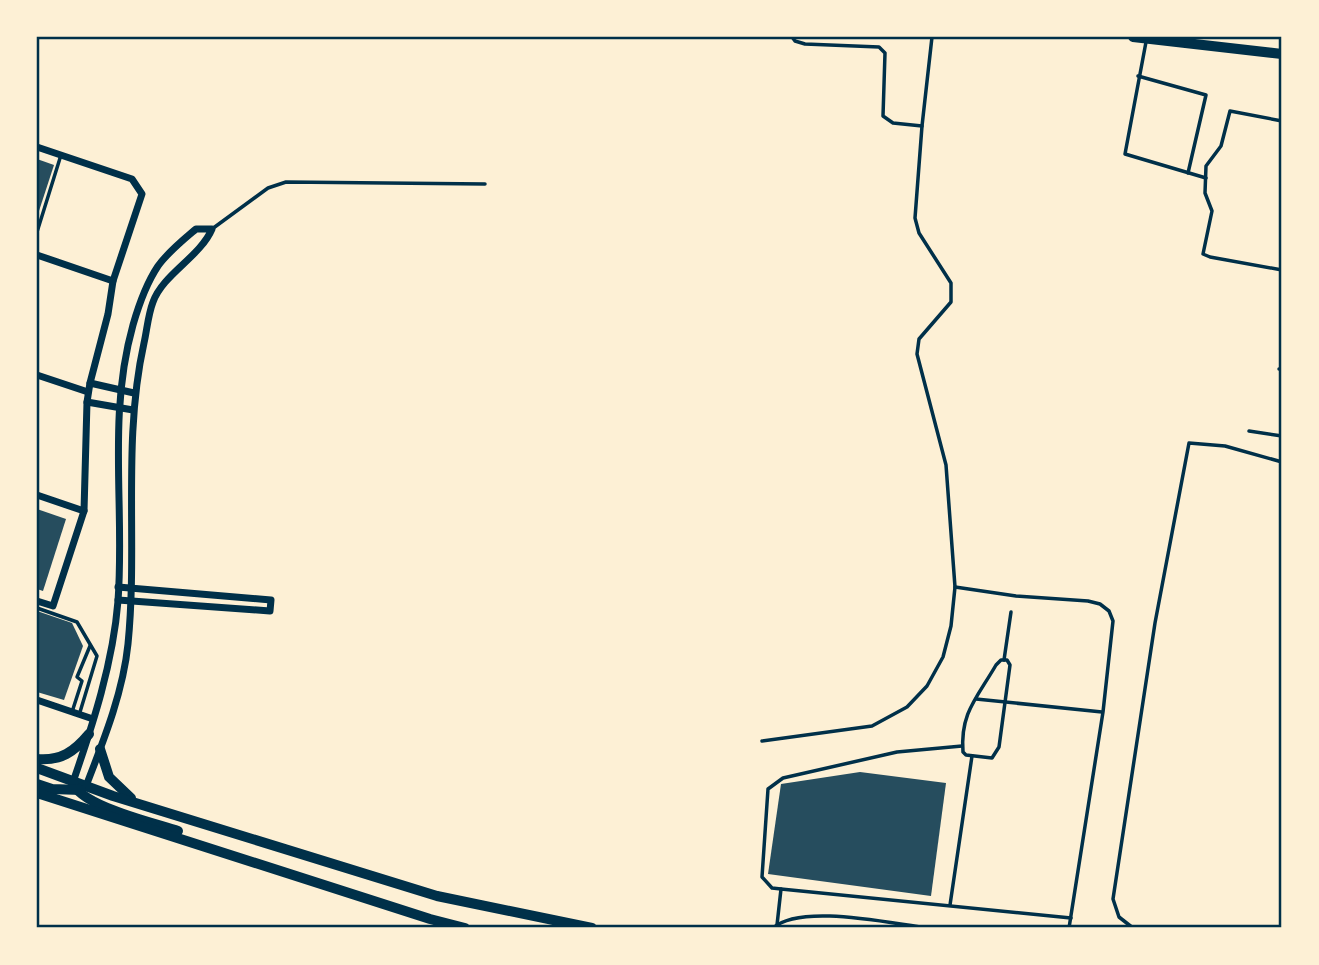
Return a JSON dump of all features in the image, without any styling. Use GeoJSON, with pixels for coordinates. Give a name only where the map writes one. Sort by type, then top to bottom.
{"type":"FeatureCollection","features":[{"type":"Feature","properties":{"kind":"main road"},"geometry":{"type":"LineString","coordinates":[[1133,37],[1282,54]]}},
{"type":"Feature","properties":{"kind":"main road"},"geometry":{"type":"LineString","coordinates":[[37,759],[64,757],[78,747],[89,734]]}},
{"type":"Feature","properties":{"kind":"main road"},"geometry":{"type":"LineString","coordinates":[[100,749],[109,777],[124,794],[143,806]]}},
{"type":"Feature","properties":{"kind":"main road"},"geometry":{"type":"LineString","coordinates":[[37,768],[78,786],[437,896],[592,928]]}},
{"type":"Feature","properties":{"kind":"main road"},"geometry":{"type":"LineString","coordinates":[[37,784],[51,789],[78,786]]}},
{"type":"Feature","properties":{"kind":"main road"},"geometry":{"type":"LineString","coordinates":[[78,786],[89,800],[178,832],[208,848]]}},
{"type":"Feature","properties":{"kind":"main road"},"geometry":{"type":"LineString","coordinates":[[37,793],[430,919],[466,928]]}},
{"type":"Feature","properties":{"kind":"street"},"geometry":{"type":"LineString","coordinates":[[37,147],[132,179],[142,194],[113,281],[108,314],[89,388],[84,511],[53,606],[37,601]]}},
{"type":"Feature","properties":{"kind":"street"},"geometry":{"type":"LineString","coordinates":[[196,229],[212,229],[206,243],[175,272],[153,300],[134,393],[131,588],[127,648],[100,749],[78,786],[108,664],[118,600],[118,407],[129,339],[146,288],[159,265],[196,229]]}},
{"type":"Feature","properties":{"kind":"street"},"geometry":{"type":"LineString","coordinates":[[37,256],[113,281]]}},
{"type":"Feature","properties":{"kind":"street"},"geometry":{"type":"LineString","coordinates":[[37,375],[89,388],[120,389],[134,393]]}},
{"type":"Feature","properties":{"kind":"street"},"geometry":{"type":"LineString","coordinates":[[87,402],[133,410]]}},
{"type":"Feature","properties":{"kind":"street"},"geometry":{"type":"LineString","coordinates":[[37,495],[84,511]]}},
{"type":"Feature","properties":{"kind":"street"},"geometry":{"type":"LineString","coordinates":[[118,587],[271,600],[270,611],[118,600]]}},
{"type":"Feature","properties":{"kind":"street"},"geometry":{"type":"LineString","coordinates":[[37,700],[93,719]]}},
{"type":"Feature","properties":{"kind":"lane"},"geometry":{"type":"LineString","coordinates":[[792,37],[805,44],[883,49],[883,116],[893,122],[922,125]]}},
{"type":"Feature","properties":{"kind":"lane"},"geometry":{"type":"LineString","coordinates":[[762,741],[872,726],[907,707],[927,686],[943,657],[951,626],[955,587],[946,465],[917,354],[919,339],[951,302],[951,284],[919,233],[915,218],[932,37]]}},
{"type":"Feature","properties":{"kind":"lane"},"geometry":{"type":"LineString","coordinates":[[1147,38],[1125,154],[1206,178]]}},
{"type":"Feature","properties":{"kind":"lane"},"geometry":{"type":"LineString","coordinates":[[1138,76],[1206,95],[1188,173]]}},
{"type":"Feature","properties":{"kind":"lane"},"geometry":{"type":"LineString","coordinates":[[1282,121],[1230,111],[1221,146],[1206,166],[1205,194],[1212,211],[1203,254],[1282,270]]}},
{"type":"Feature","properties":{"kind":"lane"},"geometry":{"type":"LineString","coordinates":[[37,232],[61,155]]}},
{"type":"Feature","properties":{"kind":"lane"},"geometry":{"type":"LineString","coordinates":[[212,229],[268,188],[285,181],[485,184]]}},
{"type":"Feature","properties":{"kind":"lane"},"geometry":{"type":"LineString","coordinates":[[1249,431],[1282,436]]}},
{"type":"Feature","properties":{"kind":"lane"},"geometry":{"type":"LineString","coordinates":[[1133,928],[1119,917],[1114,899],[1155,623],[1189,443],[1224,446],[1282,462]]}},
{"type":"Feature","properties":{"kind":"lane"},"geometry":{"type":"LineString","coordinates":[[955,587],[1016,596],[1088,601],[1100,604],[1109,611],[1112,636],[1103,712],[1069,928]]}},
{"type":"Feature","properties":{"kind":"lane"},"geometry":{"type":"LineString","coordinates":[[37,608],[77,622],[97,656],[90,684],[76,713]]}},
{"type":"Feature","properties":{"kind":"lane"},"geometry":{"type":"LineString","coordinates":[[1004,660],[1011,612]]}},
{"type":"Feature","properties":{"kind":"lane"},"geometry":{"type":"LineString","coordinates":[[90,646],[87,647],[78,677],[90,684]]}},
{"type":"Feature","properties":{"kind":"lane"},"geometry":{"type":"LineString","coordinates":[[998,662],[1009,662],[999,747],[992,758],[963,752],[963,725],[976,699],[998,662]]}},
{"type":"Feature","properties":{"kind":"lane"},"geometry":{"type":"LineString","coordinates":[[76,713],[82,681]]}},
{"type":"Feature","properties":{"kind":"lane"},"geometry":{"type":"LineString","coordinates":[[976,699],[1103,712]]}},
{"type":"Feature","properties":{"kind":"lane"},"geometry":{"type":"LineString","coordinates":[[962,746],[897,752],[783,778],[768,789],[762,877],[772,888],[1071,918]]}},
{"type":"Feature","properties":{"kind":"lane"},"geometry":{"type":"LineString","coordinates":[[950,905],[972,756]]}},
{"type":"Feature","properties":{"kind":"lane"},"geometry":{"type":"LineString","coordinates":[[781,889],[775,926],[802,916],[815,915],[929,928]]}},
{"type":"Feature","properties":{"kind":"building"},"geometry":{"type":"Polygon","coordinates":[[[37,159],[54,165],[37,217],[37,159]]]}},
{"type":"Feature","properties":{"kind":"building"},"geometry":{"type":"Polygon","coordinates":[[[37,509],[66,519],[43,591],[37,589],[37,509]]]}},
{"type":"Feature","properties":{"kind":"building"},"geometry":{"type":"Polygon","coordinates":[[[37,611],[72,623],[83,646],[64,700],[37,692],[37,611]]]}},
{"type":"Feature","properties":{"kind":"building"},"geometry":{"type":"Polygon","coordinates":[[[860,772],[946,783],[931,896],[768,874],[781,784],[860,772]]]}}]}
